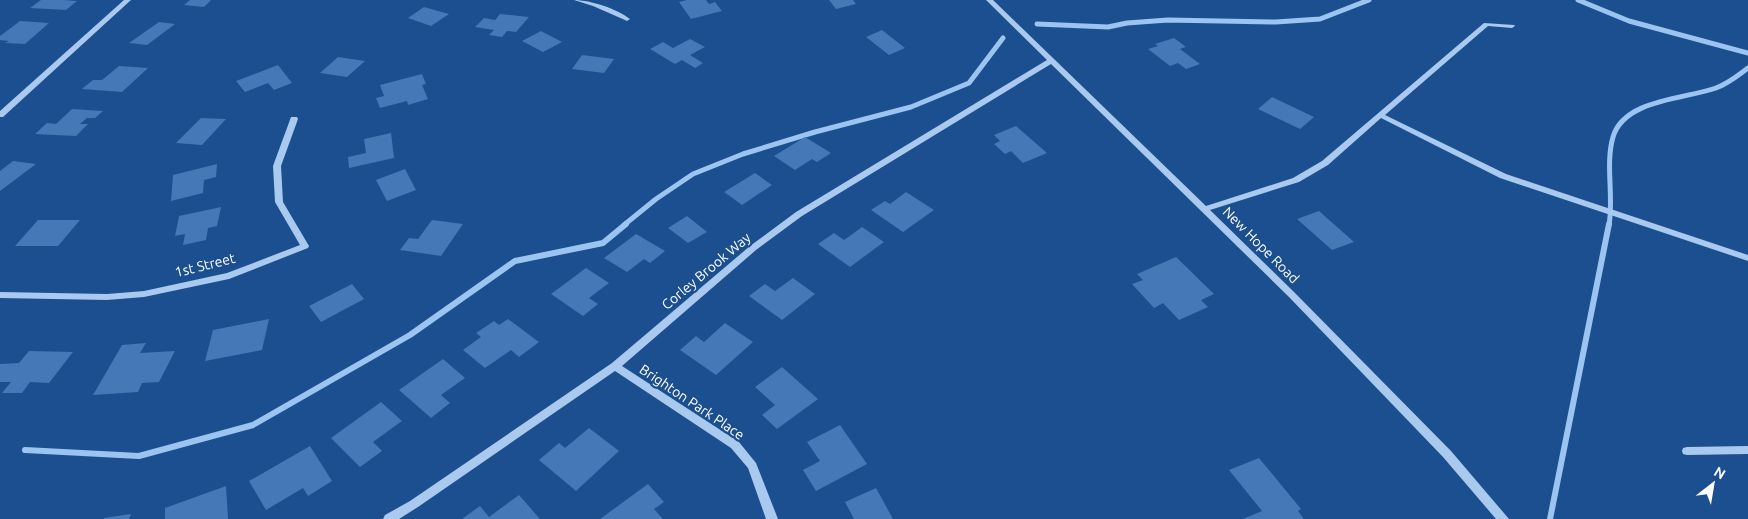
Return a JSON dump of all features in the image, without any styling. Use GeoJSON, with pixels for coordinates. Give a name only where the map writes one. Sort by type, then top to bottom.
{"type":"FeatureCollection","features":[{"type":"Feature","properties":{"kind":"street"},"geometry":{"type":"LineString","coordinates":[[0,115],[128,0]]}},
{"type":"Feature","properties":{"kind":"street"},"geometry":{"type":"LineString","coordinates":[[577,0],[595,5],[627,19]]}},
{"type":"Feature","properties":{"kind":"street","name":"New Hope Road"},"geometry":{"type":"LineString","coordinates":[[989,0],[1205,209],[1447,454],[1503,519]]}},
{"type":"Feature","properties":{"kind":"street"},"geometry":{"type":"LineString","coordinates":[[1205,209],[1296,180],[1325,163],[1486,24],[1512,26]]}},
{"type":"Feature","properties":{"kind":"street","name":"Corley Brook Way"},"geometry":{"type":"LineString","coordinates":[[389,519],[414,504],[615,366],[753,248],[799,214],[1052,60]]}},
{"type":"Feature","properties":{"kind":"street"},"geometry":{"type":"LineString","coordinates":[[1380,115],[1503,176],[1748,258]]}},
{"type":"Feature","properties":{"kind":"street","name":"1st Street"},"geometry":{"type":"LineString","coordinates":[[0,295],[108,297],[144,294],[229,276],[305,246],[279,202],[277,166],[294,119]]}},
{"type":"Feature","properties":{"kind":"street","name":"Brighton Park Place"},"geometry":{"type":"LineString","coordinates":[[615,366],[735,445],[752,466],[772,519]]}},
{"type":"Feature","properties":{"kind":"street"},"geometry":{"type":"LineString","coordinates":[[1687,451],[1748,450]]}},
{"type":"Feature","properties":{"kind":"building"},"geometry":{"type":"Polygon","coordinates":[[[41,0],[77,1],[66,10],[30,8],[41,0]]]}},
{"type":"Feature","properties":{"kind":"building"},"geometry":{"type":"Polygon","coordinates":[[[190,0],[211,0],[204,7],[184,5],[190,0]]]}},
{"type":"Feature","properties":{"kind":"building"},"geometry":{"type":"Polygon","coordinates":[[[706,0],[709,4],[715,2],[722,11],[691,19],[679,2],[706,0]]]}},
{"type":"Feature","properties":{"kind":"building"},"geometry":{"type":"Polygon","coordinates":[[[829,0],[853,0],[856,4],[836,9],[829,0]]]}},
{"type":"Feature","properties":{"kind":"building"},"geometry":{"type":"Polygon","coordinates":[[[424,7],[449,14],[431,26],[408,18],[424,7]]]}},
{"type":"Feature","properties":{"kind":"building"},"geometry":{"type":"Polygon","coordinates":[[[500,14],[529,17],[516,32],[507,31],[502,37],[489,35],[494,30],[475,27],[484,18],[495,20],[500,14]]]}},
{"type":"Feature","properties":{"kind":"building"},"geometry":{"type":"Polygon","coordinates":[[[20,21],[49,23],[25,44],[5,43],[9,41],[0,40],[0,36],[20,21]]]}},
{"type":"Feature","properties":{"kind":"building"},"geometry":{"type":"Polygon","coordinates":[[[159,22],[175,24],[147,45],[129,43],[159,22]]]}},
{"type":"Feature","properties":{"kind":"building"},"geometry":{"type":"Polygon","coordinates":[[[882,30],[905,48],[889,55],[866,37],[882,30]]]}},
{"type":"Feature","properties":{"kind":"building"},"geometry":{"type":"Polygon","coordinates":[[[541,31],[562,42],[543,52],[522,41],[541,31]]]}},
{"type":"Feature","properties":{"kind":"building"},"geometry":{"type":"Polygon","coordinates":[[[1174,38],[1186,47],[1180,49],[1200,64],[1186,69],[1178,63],[1170,66],[1148,49],[1158,46],[1155,44],[1174,38]]]}},
{"type":"Feature","properties":{"kind":"building"},"geometry":{"type":"Polygon","coordinates":[[[690,39],[705,47],[690,55],[703,63],[695,68],[682,60],[675,64],[650,49],[663,42],[673,48],[690,39]]]}},
{"type":"Feature","properties":{"kind":"building"},"geometry":{"type":"Polygon","coordinates":[[[582,55],[614,59],[604,73],[572,69],[582,55]]]}},
{"type":"Feature","properties":{"kind":"building"},"geometry":{"type":"Polygon","coordinates":[[[338,57],[365,61],[347,77],[320,73],[338,57]]]}},
{"type":"Feature","properties":{"kind":"building"},"geometry":{"type":"Polygon","coordinates":[[[278,65],[292,83],[274,90],[268,83],[245,92],[236,81],[278,65]]]}},
{"type":"Feature","properties":{"kind":"building"},"geometry":{"type":"Polygon","coordinates":[[[119,66],[148,68],[122,92],[82,89],[93,80],[102,80],[119,66]]]}},
{"type":"Feature","properties":{"kind":"building"},"geometry":{"type":"Polygon","coordinates":[[[422,74],[426,84],[422,85],[428,99],[408,105],[407,101],[380,108],[376,98],[384,96],[380,85],[422,74]]]}},
{"type":"Feature","properties":{"kind":"building"},"geometry":{"type":"Polygon","coordinates":[[[1272,97],[1314,117],[1300,129],[1258,109],[1272,97]]]}},
{"type":"Feature","properties":{"kind":"building"},"geometry":{"type":"Polygon","coordinates":[[[72,109],[103,111],[95,118],[87,118],[80,124],[88,124],[76,136],[35,134],[47,123],[56,124],[72,109]]]}},
{"type":"Feature","properties":{"kind":"building"},"geometry":{"type":"Polygon","coordinates":[[[201,118],[226,119],[202,145],[176,143],[201,118]]]}},
{"type":"Feature","properties":{"kind":"building"},"geometry":{"type":"Polygon","coordinates":[[[1016,126],[1047,153],[1023,163],[1011,151],[1005,154],[994,144],[1000,141],[994,135],[1016,126]]]}},
{"type":"Feature","properties":{"kind":"building"},"geometry":{"type":"Polygon","coordinates":[[[391,133],[394,158],[349,168],[348,157],[366,153],[364,139],[391,133]]]}},
{"type":"Feature","properties":{"kind":"building"},"geometry":{"type":"Polygon","coordinates":[[[805,137],[831,153],[817,162],[812,159],[795,170],[774,156],[805,137]]]}},
{"type":"Feature","properties":{"kind":"building"},"geometry":{"type":"Polygon","coordinates":[[[13,161],[36,164],[0,191],[0,171],[13,161]]]}},
{"type":"Feature","properties":{"kind":"building"},"geometry":{"type":"Polygon","coordinates":[[[217,164],[216,177],[204,180],[203,193],[171,201],[173,175],[217,164]]]}},
{"type":"Feature","properties":{"kind":"building"},"geometry":{"type":"Polygon","coordinates":[[[405,169],[416,190],[387,201],[376,180],[405,169]]]}},
{"type":"Feature","properties":{"kind":"building"},"geometry":{"type":"Polygon","coordinates":[[[755,173],[772,185],[742,205],[724,192],[755,173]]]}},
{"type":"Feature","properties":{"kind":"building"},"geometry":{"type":"Polygon","coordinates":[[[906,192],[934,210],[903,232],[871,210],[885,201],[890,204],[906,192]]]}},
{"type":"Feature","properties":{"kind":"building"},"geometry":{"type":"Polygon","coordinates":[[[221,207],[217,226],[208,228],[206,240],[183,245],[185,234],[175,236],[179,216],[221,207]]]}},
{"type":"Feature","properties":{"kind":"building"},"geometry":{"type":"Polygon","coordinates":[[[1319,211],[1354,242],[1332,250],[1297,219],[1319,211]]]}},
{"type":"Feature","properties":{"kind":"building"},"geometry":{"type":"Polygon","coordinates":[[[687,216],[707,232],[688,243],[668,228],[687,216]]]}},
{"type":"Feature","properties":{"kind":"building"},"geometry":{"type":"Polygon","coordinates":[[[38,220],[80,220],[58,246],[15,246],[38,220]]]}},
{"type":"Feature","properties":{"kind":"building"},"geometry":{"type":"Polygon","coordinates":[[[432,220],[463,224],[441,256],[400,250],[409,238],[418,239],[432,220]]]}},
{"type":"Feature","properties":{"kind":"building"},"geometry":{"type":"Polygon","coordinates":[[[862,227],[884,242],[850,267],[818,244],[834,233],[844,240],[862,227]]]}},
{"type":"Feature","properties":{"kind":"building"},"geometry":{"type":"Polygon","coordinates":[[[636,234],[665,251],[650,263],[644,259],[627,272],[604,258],[636,234]]]}},
{"type":"Feature","properties":{"kind":"building"},"geometry":{"type":"Polygon","coordinates":[[[1176,257],[1214,294],[1201,300],[1208,307],[1179,320],[1163,303],[1154,308],[1132,284],[1143,280],[1137,274],[1176,257]]]}},
{"type":"Feature","properties":{"kind":"building"},"geometry":{"type":"Polygon","coordinates":[[[586,268],[609,283],[589,298],[598,304],[583,316],[551,294],[586,268]]]}},
{"type":"Feature","properties":{"kind":"building"},"geometry":{"type":"Polygon","coordinates":[[[793,278],[815,294],[782,320],[749,296],[765,284],[775,291],[793,278]]]}},
{"type":"Feature","properties":{"kind":"building"},"geometry":{"type":"Polygon","coordinates":[[[352,284],[364,299],[321,322],[309,306],[352,284]]]}},
{"type":"Feature","properties":{"kind":"building"},"geometry":{"type":"Polygon","coordinates":[[[269,319],[262,350],[205,361],[213,330],[269,319]]]}},
{"type":"Feature","properties":{"kind":"building"},"geometry":{"type":"Polygon","coordinates":[[[508,319],[539,342],[519,357],[511,350],[485,368],[463,350],[481,337],[476,333],[494,321],[499,325],[508,319]]]}},
{"type":"Feature","properties":{"kind":"building"},"geometry":{"type":"Polygon","coordinates":[[[725,323],[753,342],[716,375],[680,350],[696,336],[704,342],[725,323]]]}},
{"type":"Feature","properties":{"kind":"building"},"geometry":{"type":"Polygon","coordinates":[[[146,343],[140,353],[175,351],[159,382],[142,383],[138,392],[93,395],[122,345],[146,343]]]}},
{"type":"Feature","properties":{"kind":"building"},"geometry":{"type":"Polygon","coordinates":[[[29,351],[73,352],[49,383],[30,382],[22,393],[2,393],[11,382],[0,382],[0,364],[19,363],[29,351]]]}},
{"type":"Feature","properties":{"kind":"building"},"geometry":{"type":"Polygon","coordinates":[[[443,359],[465,378],[441,395],[450,403],[431,418],[399,390],[443,359]]]}},
{"type":"Feature","properties":{"kind":"building"},"geometry":{"type":"Polygon","coordinates":[[[782,367],[818,399],[777,429],[762,415],[775,405],[755,387],[782,367]]]}},
{"type":"Feature","properties":{"kind":"building"},"geometry":{"type":"Polygon","coordinates":[[[381,402],[402,421],[373,442],[382,451],[360,467],[331,438],[381,402]]]}},
{"type":"Feature","properties":{"kind":"building"},"geometry":{"type":"Polygon","coordinates":[[[840,425],[867,464],[816,491],[803,470],[820,461],[807,442],[840,425]]]}},
{"type":"Feature","properties":{"kind":"building"},"geometry":{"type":"Polygon","coordinates":[[[589,428],[619,451],[576,491],[539,460],[559,443],[565,448],[589,428]]]}},
{"type":"Feature","properties":{"kind":"building"},"geometry":{"type":"Polygon","coordinates":[[[310,446],[332,481],[308,496],[303,488],[266,510],[249,481],[310,446]]]}},
{"type":"Feature","properties":{"kind":"building"},"geometry":{"type":"Polygon","coordinates":[[[1259,458],[1301,509],[1298,511],[1304,519],[1243,519],[1262,511],[1229,470],[1259,458]]]}},
{"type":"Feature","properties":{"kind":"building"},"geometry":{"type":"Polygon","coordinates":[[[648,484],[664,502],[654,509],[663,519],[600,519],[648,484]]]}},
{"type":"Feature","properties":{"kind":"building"},"geometry":{"type":"Polygon","coordinates":[[[226,486],[228,519],[165,519],[165,508],[226,486]]]}},
{"type":"Feature","properties":{"kind":"building"},"geometry":{"type":"Polygon","coordinates":[[[876,488],[893,519],[854,519],[845,502],[876,488]]]}},
{"type":"Feature","properties":{"kind":"building"},"geometry":{"type":"Polygon","coordinates":[[[519,495],[540,519],[462,519],[480,506],[489,517],[519,495]]]}},
{"type":"Feature","properties":{"kind":"building"},"geometry":{"type":"Polygon","coordinates":[[[131,514],[129,519],[104,519],[104,518],[131,514]]]}},
{"type":"Feature","properties":{"kind":"waterway"},"geometry":{"type":"LineString","coordinates":[[1037,24],[1108,27],[1127,23],[1168,20],[1276,22],[1320,19],[1369,0]]}},
{"type":"Feature","properties":{"kind":"waterway"},"geometry":{"type":"LineString","coordinates":[[1578,0],[1629,21],[1748,53]]}},
{"type":"Feature","properties":{"kind":"waterway"},"geometry":{"type":"LineString","coordinates":[[624,225],[656,199],[693,174],[743,154],[815,132],[911,107],[969,83],[1003,38]]}},
{"type":"Feature","properties":{"kind":"waterway"},"geometry":{"type":"LineString","coordinates":[[1609,225],[1611,203],[1610,158],[1613,137],[1619,124],[1630,115],[1657,102],[1716,88],[1729,82],[1748,68]]}},
{"type":"Feature","properties":{"kind":"waterway"},"geometry":{"type":"LineString","coordinates":[[25,450],[139,456],[253,425],[410,335],[515,261],[603,243],[626,224]]}},
{"type":"Feature","properties":{"kind":"waterway"},"geometry":{"type":"LineString","coordinates":[[1550,519],[1609,224]]}}]}
